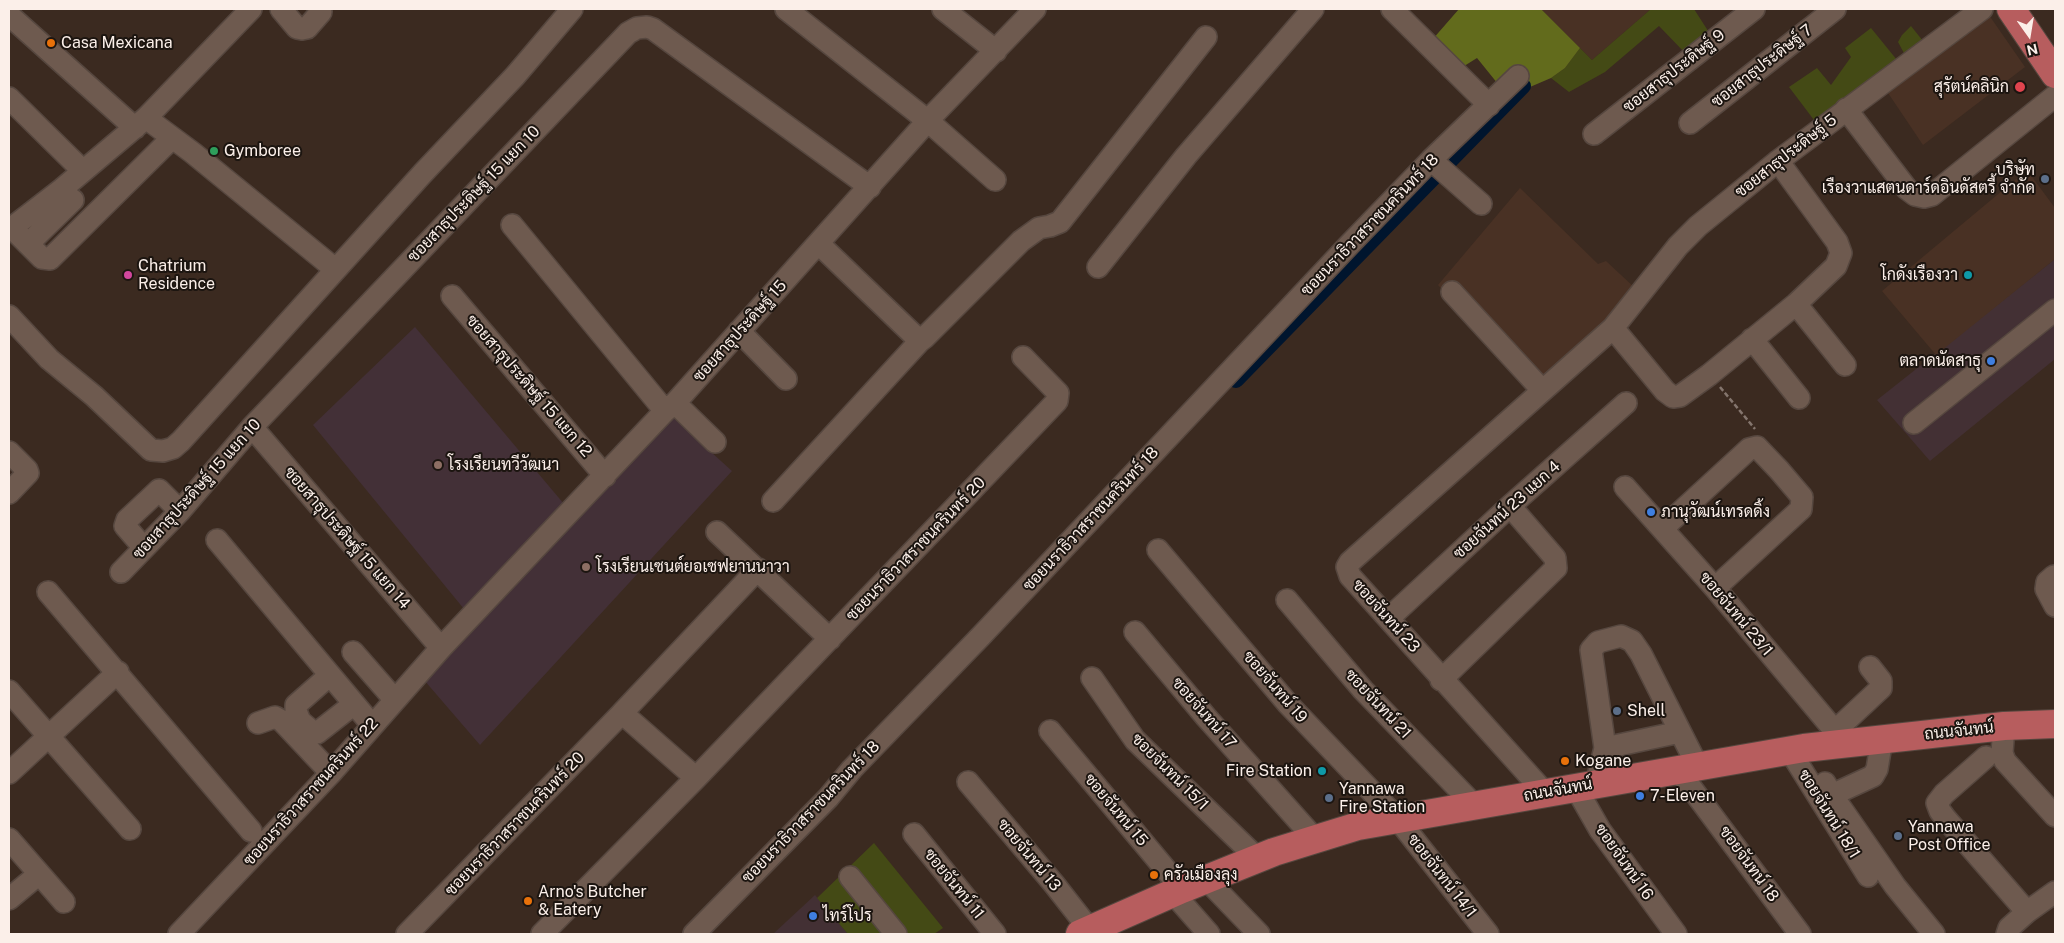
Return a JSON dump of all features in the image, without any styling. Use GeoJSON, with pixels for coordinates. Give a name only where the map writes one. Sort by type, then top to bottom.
{"type":"FeatureCollection","features":[{"type":"Feature","properties":{"kind":"main road"},"geometry":{"type":"LineString","coordinates":[[2011,9],[2055,74]]}},
{"type":"Feature","properties":{"kind":"main road","name":"ถนนจันทน์"},"geometry":{"type":"LineString","coordinates":[[1085,932],[1258,858],[1314,838],[1397,818],[1797,750],[1840,737],[1882,738],[2004,726],[2055,724]]}},
{"type":"Feature","properties":{"kind":"street"},"geometry":{"type":"LineString","coordinates":[[28,244],[67,195],[83,170],[141,123],[251,9]]}},
{"type":"Feature","properties":{"kind":"street"},"geometry":{"type":"LineString","coordinates":[[280,9],[297,28],[302,29],[307,28],[320,12]]}},
{"type":"Feature","properties":{"kind":"street"},"geometry":{"type":"LineString","coordinates":[[9,316],[49,359],[94,396],[151,450],[163,451],[173,448],[335,269],[515,76],[572,9]]}},
{"type":"Feature","properties":{"kind":"street"},"geometry":{"type":"LineString","coordinates":[[786,9],[928,120],[994,180]]}},
{"type":"Feature","properties":{"kind":"street"},"geometry":{"type":"LineString","coordinates":[[943,9],[996,51]]}},
{"type":"Feature","properties":{"kind":"street","name":"ซอยสาธุประดิษฐ์ 15"},"geometry":{"type":"LineString","coordinates":[[441,648],[670,407],[819,244],[928,120],[996,51],[1034,9]]}},
{"type":"Feature","properties":{"kind":"street"},"geometry":{"type":"LineString","coordinates":[[1098,267],[1186,156],[1313,9]]}},
{"type":"Feature","properties":{"kind":"street"},"geometry":{"type":"LineString","coordinates":[[1392,9],[1489,105]]}},
{"type":"Feature","properties":{"kind":"street","name":"ซอยสาธุประดิษฐ์ 9"},"geometry":{"type":"LineString","coordinates":[[1594,134],[1754,9]]}},
{"type":"Feature","properties":{"kind":"street","name":"ซอยสาธุประดิษฐ์ 7"},"geometry":{"type":"LineString","coordinates":[[1690,122],[1835,9]]}},
{"type":"Feature","properties":{"kind":"street","name":"ซอยสาธุประดิษฐ์ 5"},"geometry":{"type":"LineString","coordinates":[[1542,390],[1613,328],[1689,234],[1778,161],[1982,9]]}},
{"type":"Feature","properties":{"kind":"street"},"geometry":{"type":"LineString","coordinates":[[9,15],[141,123],[172,138],[335,269]]}},
{"type":"Feature","properties":{"kind":"street","name":"ซอยสาธุประดิษฐ์ 15 แยก 10"},"geometry":{"type":"LineString","coordinates":[[121,572],[180,511],[252,427],[628,33],[637,28],[647,27],[661,34],[870,187]]}},
{"type":"Feature","properties":{"kind":"street"},"geometry":{"type":"LineString","coordinates":[[773,501],[920,341],[1027,235],[1039,228],[1060,222],[1206,37]]}},
{"type":"Feature","properties":{"kind":"street","name":"ซอยนราธิวาสราชนครินทร์ 18"},"geometry":{"type":"LineString","coordinates":[[694,934],[828,798],[852,769],[1431,160],[1518,76]]}},
{"type":"Feature","properties":{"kind":"street"},"geometry":{"type":"LineString","coordinates":[[1846,109],[1907,189],[1915,195],[1924,197],[1932,195],[2055,96]]}},
{"type":"Feature","properties":{"kind":"street"},"geometry":{"type":"LineString","coordinates":[[9,98],[83,170]]}},
{"type":"Feature","properties":{"kind":"street"},"geometry":{"type":"LineString","coordinates":[[67,195],[10,229],[44,259],[50,259],[172,138]]}},
{"type":"Feature","properties":{"kind":"street"},"geometry":{"type":"LineString","coordinates":[[1431,160],[1481,204]]}},
{"type":"Feature","properties":{"kind":"street"},"geometry":{"type":"LineString","coordinates":[[1613,328],[1665,391],[1673,397],[1680,396],[1709,375],[1796,304],[1836,266],[1840,259],[1840,248],[1778,161]]}},
{"type":"Feature","properties":{"kind":"street"},"geometry":{"type":"LineString","coordinates":[[67,195],[91,217]]}},
{"type":"Feature","properties":{"kind":"street"},"geometry":{"type":"LineString","coordinates":[[512,226],[670,407],[715,442]]}},
{"type":"Feature","properties":{"kind":"street"},"geometry":{"type":"LineString","coordinates":[[819,244],[920,341]]}},
{"type":"Feature","properties":{"kind":"street"},"geometry":{"type":"LineString","coordinates":[[1452,292],[1542,390]]}},
{"type":"Feature","properties":{"kind":"street","name":"ซอยสาธุประดิษฐ์ 15 แยก 12"},"geometry":{"type":"LineString","coordinates":[[452,296],[605,476]]}},
{"type":"Feature","properties":{"kind":"street"},"geometry":{"type":"LineString","coordinates":[[1796,304],[1845,365]]}},
{"type":"Feature","properties":{"kind":"street"},"geometry":{"type":"LineString","coordinates":[[1914,423],[2055,310]]}},
{"type":"Feature","properties":{"kind":"street"},"geometry":{"type":"LineString","coordinates":[[739,332],[786,379]]}},
{"type":"Feature","properties":{"kind":"street"},"geometry":{"type":"LineString","coordinates":[[1752,339],[1799,398]]}},
{"type":"Feature","properties":{"kind":"street","name":"ซอยนราธิวาสราชนครินทร์ 20"},"geometry":{"type":"LineString","coordinates":[[542,934],[696,778],[1002,459],[1058,398],[1058,393],[1023,357]]}},
{"type":"Feature","properties":{"kind":"street","name":"ซอยจันทน์ 23"},"geometry":{"type":"LineString","coordinates":[[1542,390],[1350,562],[1347,571],[1441,680],[1545,793]]}},
{"type":"Feature","properties":{"kind":"street","name":"ซอยจันทน์ 23 แยก 4"},"geometry":{"type":"LineString","coordinates":[[1389,618],[1510,506],[1626,403]]}},
{"type":"Feature","properties":{"kind":"street","name":"ซอยสาธุประดิษฐ์ 15 แยก 14"},"geometry":{"type":"LineString","coordinates":[[252,427],[441,648]]}},
{"type":"Feature","properties":{"kind":"street"},"geometry":{"type":"LineString","coordinates":[[1663,528],[1749,449],[1757,447],[1779,470],[1802,498],[1801,509],[1714,588]]}},
{"type":"Feature","properties":{"kind":"street"},"geometry":{"type":"LineString","coordinates":[[9,452],[28,470],[28,473],[9,493]]}},
{"type":"Feature","properties":{"kind":"street","name":"ซอยจันทน์ 23/1"},"geometry":{"type":"LineString","coordinates":[[1625,487],[1663,528],[1840,737]]}},
{"type":"Feature","properties":{"kind":"street"},"geometry":{"type":"LineString","coordinates":[[144,548],[125,526],[126,520],[159,490],[180,511]]}},
{"type":"Feature","properties":{"kind":"street"},"geometry":{"type":"LineString","coordinates":[[1441,680],[1556,568],[1555,558],[1510,506]]}},
{"type":"Feature","properties":{"kind":"street"},"geometry":{"type":"LineString","coordinates":[[717,532],[830,638]]}},
{"type":"Feature","properties":{"kind":"street"},"geometry":{"type":"LineString","coordinates":[[216,540],[372,725]]}},
{"type":"Feature","properties":{"kind":"street","name":"ซอยจันทน์ 19"},"geometry":{"type":"LineString","coordinates":[[1158,550],[1288,704],[1397,818]]}},
{"type":"Feature","properties":{"kind":"street","name":"ซอยนราธิวาสราชนครินทร์ 20"},"geometry":{"type":"LineString","coordinates":[[407,934],[622,713],[758,569]]}},
{"type":"Feature","properties":{"kind":"street"},"geometry":{"type":"LineString","coordinates":[[2054,576],[2047,582],[2046,589],[2055,606]]}},
{"type":"Feature","properties":{"kind":"street"},"geometry":{"type":"LineString","coordinates":[[48,592],[252,831]]}},
{"type":"Feature","properties":{"kind":"street","name":"ซอยจันทน์ 21"},"geometry":{"type":"LineString","coordinates":[[1287,600],[1363,690],[1474,805]]}},
{"type":"Feature","properties":{"kind":"street","name":"ซอยจันทน์ 17"},"geometry":{"type":"LineString","coordinates":[[1135,632],[1206,717],[1314,838]]}},
{"type":"Feature","properties":{"kind":"street","name":"ซอยจันทน์ 18"},"geometry":{"type":"LineString","coordinates":[[1605,748],[1591,650],[1598,642],[1621,636],[1632,642],[1641,654],[1680,732],[1688,769],[1800,934]]}},
{"type":"Feature","properties":{"kind":"street","name":"ซอยนราธิวาสราชนครินทร์ 22"},"geometry":{"type":"LineString","coordinates":[[179,934],[331,773],[441,648]]}},
{"type":"Feature","properties":{"kind":"street"},"geometry":{"type":"LineString","coordinates":[[353,652],[395,700]]}},
{"type":"Feature","properties":{"kind":"street"},"geometry":{"type":"LineString","coordinates":[[1840,737],[1881,688],[1881,681],[1870,667]]}},
{"type":"Feature","properties":{"kind":"street"},"geometry":{"type":"LineString","coordinates":[[9,773],[118,672]]}},
{"type":"Feature","properties":{"kind":"street"},"geometry":{"type":"LineString","coordinates":[[330,675],[296,705],[300,721],[314,733],[317,733],[354,704]]}},
{"type":"Feature","properties":{"kind":"street","name":"ซอยจันทน์ 15/1"},"geometry":{"type":"LineString","coordinates":[[1092,678],[1135,740],[1258,858]]}},
{"type":"Feature","properties":{"kind":"street"},"geometry":{"type":"LineString","coordinates":[[9,691],[130,829]]}},
{"type":"Feature","properties":{"kind":"street"},"geometry":{"type":"LineString","coordinates":[[622,713],[696,778]]}},
{"type":"Feature","properties":{"kind":"street"},"geometry":{"type":"LineString","coordinates":[[258,723],[275,716],[331,773]]}},
{"type":"Feature","properties":{"kind":"street"},"geometry":{"type":"LineString","coordinates":[[2004,726],[2002,753],[2005,761],[2055,816]]}},
{"type":"Feature","properties":{"kind":"street","name":"ซอยจันทน์ 15"},"geometry":{"type":"LineString","coordinates":[[1050,731],[1187,887]]}},
{"type":"Feature","properties":{"kind":"street"},"geometry":{"type":"LineString","coordinates":[[1586,786],[1605,748],[1680,732]]}},
{"type":"Feature","properties":{"kind":"street"},"geometry":{"type":"LineString","coordinates":[[1832,795],[1873,776],[1877,769],[1882,738]]}},
{"type":"Feature","properties":{"kind":"street"},"geometry":{"type":"LineString","coordinates":[[1797,750],[1832,795],[1895,886],[1934,934]]}},
{"type":"Feature","properties":{"kind":"street","name":"ซอยจันทน์ 18/1"},"geometry":{"type":"LineString","coordinates":[[1797,750],[1868,876]]}},
{"type":"Feature","properties":{"kind":"street"},"geometry":{"type":"LineString","coordinates":[[1986,757],[1944,794],[1937,803],[1946,819],[2028,912]]}},
{"type":"Feature","properties":{"kind":"street","name":"ซอยจันทน์ 13"},"geometry":{"type":"LineString","coordinates":[[968,782],[1054,884],[1085,932]]}},
{"type":"Feature","properties":{"kind":"street","name":"ซอยจันทน์ 16"},"geometry":{"type":"LineString","coordinates":[[1586,786],[1600,830],[1676,934]]}},
{"type":"Feature","properties":{"kind":"street","name":"ซอยจันทน์ 14/1"},"geometry":{"type":"LineString","coordinates":[[1397,818],[1488,934]]}},
{"type":"Feature","properties":{"kind":"street","name":"ซอยจันทน์ 11"},"geometry":{"type":"LineString","coordinates":[[914,834],[995,934]]}},
{"type":"Feature","properties":{"kind":"street"},"geometry":{"type":"LineString","coordinates":[[9,839],[64,902]]}},
{"type":"Feature","properties":{"kind":"street"},"geometry":{"type":"LineString","coordinates":[[9,898],[39,874]]}},
{"type":"Feature","properties":{"kind":"street"},"geometry":{"type":"LineString","coordinates":[[850,877],[896,934]]}},
{"type":"Feature","properties":{"kind":"street"},"geometry":{"type":"LineString","coordinates":[[1187,887],[1209,934]]}},
{"type":"Feature","properties":{"kind":"street"},"geometry":{"type":"LineString","coordinates":[[1187,887],[1259,934]]}},
{"type":"Feature","properties":{"kind":"street"},"geometry":{"type":"LineString","coordinates":[[2007,934],[2009,928],[2055,892]]}},
{"type":"Feature","properties":{"kind":"path"},"geometry":{"type":"LineString","coordinates":[[1709,375],[1759,433],[1757,447]]}},
{"type":"Feature","properties":{"kind":"shaded area"},"geometry":{"type":"Polygon","coordinates":[[[1541,9],[1651,9],[1592,60],[1541,9]]]}},
{"type":"Feature","properties":{"kind":"shaded area"},"geometry":{"type":"Polygon","coordinates":[[[1983,15],[1991,18],[2025,67],[1923,145],[1884,87],[1983,15]]]}},
{"type":"Feature","properties":{"kind":"shaded area","name":"โกดังเรืองวา"},"geometry":{"type":"Polygon","coordinates":[[[2027,170],[2055,208],[2055,259],[1936,355],[1882,291],[2027,170]]]}},
{"type":"Feature","properties":{"kind":"shaded area"},"geometry":{"type":"Polygon","coordinates":[[[1520,188],[1598,264],[1606,261],[1635,288],[1539,399],[1438,285],[1520,188]]]}},
{"type":"Feature","properties":{"kind":"shaded area","name":"ตลาดนัดสาธุ"},"geometry":{"type":"Polygon","coordinates":[[[2055,259],[2055,359],[1930,461],[1877,400],[2055,259]]]}},
{"type":"Feature","properties":{"kind":"shaded area","name":"โรงเรียนทวีวัฒนา"},"geometry":{"type":"Polygon","coordinates":[[[415,327],[564,504],[464,609],[313,425],[415,327]]]}},
{"type":"Feature","properties":{"kind":"shaded area","name":"โรงเรียนเซนต์ยอเซฟยานนาวา"},"geometry":{"type":"Polygon","coordinates":[[[669,414],[732,471],[480,745],[424,680],[669,414]]]}},
{"type":"Feature","properties":{"kind":"shaded area","name":"ไทร์โปร"},"geometry":{"type":"Polygon","coordinates":[[[815,895],[848,934],[773,934],[815,895]]]}},
{"type":"Feature","properties":{"kind":"green space"},"geometry":{"type":"Polygon","coordinates":[[[1459,9],[1541,9],[1580,48],[1565,68],[1551,78],[1530,87],[1515,71],[1498,84],[1477,58],[1461,68],[1432,40],[1459,9]]]}},
{"type":"Feature","properties":{"kind":"green space"},"geometry":{"type":"Polygon","coordinates":[[[1651,9],[1694,9],[1712,37],[1686,54],[1659,26],[1605,72],[1569,92],[1551,78],[1565,68],[1580,48],[1592,60],[1651,9]]]}},
{"type":"Feature","properties":{"kind":"green space"},"geometry":{"type":"Polygon","coordinates":[[[1911,26],[1923,41],[1905,55],[1898,42],[1911,26]]]}},
{"type":"Feature","properties":{"kind":"green space"},"geometry":{"type":"Polygon","coordinates":[[[1871,28],[1897,60],[1817,124],[1789,87],[1817,68],[1831,85],[1851,57],[1845,48],[1871,28]]]}},
{"type":"Feature","properties":{"kind":"green space"},"geometry":{"type":"Polygon","coordinates":[[[874,843],[943,928],[934,934],[848,934],[817,898],[874,843]]]}},
{"type":"Feature","properties":{"kind":"waterway"},"geometry":{"type":"LineString","coordinates":[[1236,380],[1523,86]]}},
{"type":"Feature","properties":{"kind":"place","name":"Casa Mexicana"},"geometry":{"type":"Point","coordinates":[51,43]}},
{"type":"Feature","properties":{"kind":"place","name":"สุรัตน์คลินิก"},"geometry":{"type":"Point","coordinates":[2020,87]}},
{"type":"Feature","properties":{"kind":"place","name":"Gymboree"},"geometry":{"type":"Point","coordinates":[214,151]}},
{"type":"Feature","properties":{"kind":"place","name":"บริษัท เรืองวาแสตนดาร์ดอินดัสตรี้ จำกัด"},"geometry":{"type":"Point","coordinates":[2045,179]}},
{"type":"Feature","properties":{"kind":"place","name":"Chatrium Residence"},"geometry":{"type":"Point","coordinates":[128,275]}},
{"type":"Feature","properties":{"kind":"place","name":"โกดังเรืองวา"},"geometry":{"type":"Point","coordinates":[1968,275]}},
{"type":"Feature","properties":{"kind":"place","name":"ตลาดนัดสาธุ"},"geometry":{"type":"Point","coordinates":[1991,361]}},
{"type":"Feature","properties":{"kind":"place","name":"โรงเรียนทวีวัฒนา"},"geometry":{"type":"Point","coordinates":[438,465]}},
{"type":"Feature","properties":{"kind":"place","name":"ภานุวัฒน์เทรดดิ้ง"},"geometry":{"type":"Point","coordinates":[1651,512]}},
{"type":"Feature","properties":{"kind":"place","name":"โรงเรียนเซนต์ยอเซฟยานนาวา"},"geometry":{"type":"Point","coordinates":[586,567]}},
{"type":"Feature","properties":{"kind":"place","name":"Shell"},"geometry":{"type":"Point","coordinates":[1617,711]}},
{"type":"Feature","properties":{"kind":"place","name":"Kogane"},"geometry":{"type":"Point","coordinates":[1565,761]}},
{"type":"Feature","properties":{"kind":"place","name":"Fire Station"},"geometry":{"type":"Point","coordinates":[1322,771]}},
{"type":"Feature","properties":{"kind":"place","name":"7-Eleven"},"geometry":{"type":"Point","coordinates":[1640,796]}},
{"type":"Feature","properties":{"kind":"place","name":"Yannawa Fire Station"},"geometry":{"type":"Point","coordinates":[1329,798]}},
{"type":"Feature","properties":{"kind":"place","name":"Yannawa Post Office"},"geometry":{"type":"Point","coordinates":[1898,836]}},
{"type":"Feature","properties":{"kind":"place","name":"ครัวเมืองลุง"},"geometry":{"type":"Point","coordinates":[1154,875]}},
{"type":"Feature","properties":{"kind":"place","name":"Arno's Butcher & Eatery"},"geometry":{"type":"Point","coordinates":[528,901]}},
{"type":"Feature","properties":{"kind":"place","name":"ไทร์โปร"},"geometry":{"type":"Point","coordinates":[813,916]}}]}
